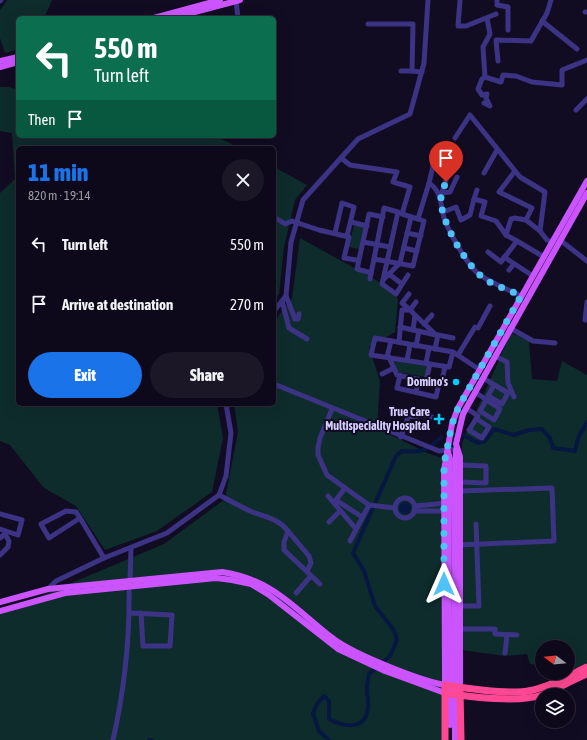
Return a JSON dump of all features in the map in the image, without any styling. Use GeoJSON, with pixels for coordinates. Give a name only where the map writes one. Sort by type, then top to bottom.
{"type":"FeatureCollection","features":[{"type":"Feature","properties":{"kind":"highway"},"geometry":{"type":"LineString","coordinates":[[445,693],[460,690],[526,692],[546,686],[587,667]]}},
{"type":"Feature","properties":{"kind":"highway"},"geometry":{"type":"LineString","coordinates":[[445,740],[445,685],[460,690],[506,699],[526,698],[542,695],[587,674]]}},
{"type":"Feature","properties":{"kind":"highway"},"geometry":{"type":"LineString","coordinates":[[460,690],[460,740]]}},
{"type":"Feature","properties":{"kind":"main road"},"geometry":{"type":"LineString","coordinates":[[160,16],[209,1],[220,0]]}},
{"type":"Feature","properties":{"kind":"main road"},"geometry":{"type":"LineString","coordinates":[[180,16],[238,1]]}},
{"type":"Feature","properties":{"kind":"main road"},"geometry":{"type":"LineString","coordinates":[[0,61],[16,57]]}},
{"type":"Feature","properties":{"kind":"main road"},"geometry":{"type":"LineString","coordinates":[[0,67],[16,63]]}},
{"type":"Feature","properties":{"kind":"main road"},"geometry":{"type":"LineString","coordinates":[[455,740],[454,496],[456,449],[459,424],[521,296],[534,276],[587,181]]}},
{"type":"Feature","properties":{"kind":"main road"},"geometry":{"type":"LineString","coordinates":[[0,602],[48,588],[216,578],[232,580],[251,584],[268,595],[338,649],[371,662],[390,666],[445,685],[444,470],[454,416],[495,356],[587,193]]}},
{"type":"Feature","properties":{"kind":"main road"},"geometry":{"type":"LineString","coordinates":[[456,449],[459,455],[460,465],[460,690]]}},
{"type":"Feature","properties":{"kind":"main road"},"geometry":{"type":"LineString","coordinates":[[448,450],[450,459],[448,522],[450,740]]}},
{"type":"Feature","properties":{"kind":"main road"},"geometry":{"type":"LineString","coordinates":[[0,611],[65,593],[129,584]]}},
{"type":"Feature","properties":{"kind":"main road"},"geometry":{"type":"LineString","coordinates":[[371,662],[385,671],[445,693]]}},
{"type":"Feature","properties":{"kind":"street"},"geometry":{"type":"LineString","coordinates":[[298,319],[294,316],[286,296],[291,242],[303,200],[358,139],[410,114],[424,63],[428,0]]}},
{"type":"Feature","properties":{"kind":"street"},"geometry":{"type":"LineString","coordinates":[[460,0],[458,26],[466,26],[496,14]]}},
{"type":"Feature","properties":{"kind":"street"},"geometry":{"type":"LineString","coordinates":[[497,0],[497,5],[508,6],[508,30]]}},
{"type":"Feature","properties":{"kind":"street"},"geometry":{"type":"LineString","coordinates":[[498,61],[496,40],[531,41],[551,0]]}},
{"type":"Feature","properties":{"kind":"street"},"geometry":{"type":"LineString","coordinates":[[238,1],[238,16]]}},
{"type":"Feature","properties":{"kind":"street"},"geometry":{"type":"LineString","coordinates":[[485,78],[483,47],[490,34],[487,18]]}},
{"type":"Feature","properties":{"kind":"street"},"geometry":{"type":"LineString","coordinates":[[542,21],[577,49]]}},
{"type":"Feature","properties":{"kind":"street"},"geometry":{"type":"LineString","coordinates":[[368,24],[413,24],[412,71]]}},
{"type":"Feature","properties":{"kind":"street"},"geometry":{"type":"LineString","coordinates":[[485,78],[501,82],[503,74],[516,76],[532,82],[562,84],[562,70],[587,60]]}},
{"type":"Feature","properties":{"kind":"street"},"geometry":{"type":"LineString","coordinates":[[401,71],[422,72]]}},
{"type":"Feature","properties":{"kind":"street"},"geometry":{"type":"LineString","coordinates":[[484,104],[490,106],[486,98],[487,94],[482,95],[478,89],[482,79],[485,78]]}},
{"type":"Feature","properties":{"kind":"street"},"geometry":{"type":"LineString","coordinates":[[576,110],[587,100]]}},
{"type":"Feature","properties":{"kind":"street"},"geometry":{"type":"LineString","coordinates":[[455,138],[470,115],[520,177],[545,192],[540,231]]}},
{"type":"Feature","properties":{"kind":"street"},"geometry":{"type":"LineString","coordinates":[[484,172],[497,150]]}},
{"type":"Feature","properties":{"kind":"street"},"geometry":{"type":"LineString","coordinates":[[418,219],[436,154]]}},
{"type":"Feature","properties":{"kind":"street"},"geometry":{"type":"LineString","coordinates":[[341,158],[350,164],[397,172],[393,182],[410,186],[390,247],[382,284],[404,301]]}},
{"type":"Feature","properties":{"kind":"street"},"geometry":{"type":"LineString","coordinates":[[515,171],[499,192],[512,200],[532,208],[526,220]]}},
{"type":"Feature","properties":{"kind":"street"},"geometry":{"type":"LineString","coordinates":[[449,172],[441,195],[445,220],[458,247],[478,274],[521,296]]}},
{"type":"Feature","properties":{"kind":"street"},"geometry":{"type":"LineString","coordinates":[[441,195],[450,192],[457,177]]}},
{"type":"Feature","properties":{"kind":"street"},"geometry":{"type":"LineString","coordinates":[[429,182],[441,195]]}},
{"type":"Feature","properties":{"kind":"street"},"geometry":{"type":"LineString","coordinates":[[444,212],[456,208],[461,220],[471,212],[477,190]]}},
{"type":"Feature","properties":{"kind":"street"},"geometry":{"type":"LineString","coordinates":[[474,199],[485,202],[481,216]]}},
{"type":"Feature","properties":{"kind":"street"},"geometry":{"type":"LineString","coordinates":[[335,234],[340,203],[354,206],[347,236],[349,237],[344,258],[356,260]]}},
{"type":"Feature","properties":{"kind":"street"},"geometry":{"type":"LineString","coordinates":[[374,259],[414,266],[424,221],[384,208],[382,217],[374,259],[371,276],[356,269],[369,214],[382,217]]}},
{"type":"Feature","properties":{"kind":"street"},"geometry":{"type":"LineString","coordinates":[[471,212],[496,221],[506,235],[544,257]]}},
{"type":"Feature","properties":{"kind":"street"},"geometry":{"type":"LineString","coordinates":[[383,280],[400,264],[411,217]]}},
{"type":"Feature","properties":{"kind":"street"},"geometry":{"type":"LineString","coordinates":[[506,235],[512,219],[515,218],[526,220],[540,231],[547,240],[553,242]]}},
{"type":"Feature","properties":{"kind":"street"},"geometry":{"type":"LineString","coordinates":[[276,219],[285,224],[289,221],[297,222],[335,234],[347,236]]}},
{"type":"Feature","properties":{"kind":"street"},"geometry":{"type":"LineString","coordinates":[[350,222],[367,226]]}},
{"type":"Feature","properties":{"kind":"street"},"geometry":{"type":"LineString","coordinates":[[407,233],[421,236]]}},
{"type":"Feature","properties":{"kind":"street"},"geometry":{"type":"LineString","coordinates":[[560,240],[587,261]]}},
{"type":"Feature","properties":{"kind":"street"},"geometry":{"type":"LineString","coordinates":[[488,252],[501,262],[517,241]]}},
{"type":"Feature","properties":{"kind":"street"},"geometry":{"type":"LineString","coordinates":[[363,242],[390,247]]}},
{"type":"Feature","properties":{"kind":"street"},"geometry":{"type":"LineString","coordinates":[[404,248],[417,251]]}},
{"type":"Feature","properties":{"kind":"street"},"geometry":{"type":"LineString","coordinates":[[504,257],[534,276]]}},
{"type":"Feature","properties":{"kind":"street"},"geometry":{"type":"LineString","coordinates":[[509,270],[514,264]]}},
{"type":"Feature","properties":{"kind":"street"},"geometry":{"type":"LineString","coordinates":[[389,274],[402,284]]}},
{"type":"Feature","properties":{"kind":"street"},"geometry":{"type":"LineString","coordinates":[[396,294],[408,275]]}},
{"type":"Feature","properties":{"kind":"street"},"geometry":{"type":"LineString","coordinates":[[409,294],[402,303],[437,335]]}},
{"type":"Feature","properties":{"kind":"street"},"geometry":{"type":"LineString","coordinates":[[276,308],[286,296]]}},
{"type":"Feature","properties":{"kind":"street"},"geometry":{"type":"LineString","coordinates":[[282,301],[289,328],[307,340]]}},
{"type":"Feature","properties":{"kind":"street"},"geometry":{"type":"LineString","coordinates":[[410,310],[416,302]]}},
{"type":"Feature","properties":{"kind":"street"},"geometry":{"type":"LineString","coordinates":[[587,302],[585,320],[587,320]]}},
{"type":"Feature","properties":{"kind":"street"},"geometry":{"type":"LineString","coordinates":[[490,306],[478,328],[475,327],[456,354],[449,367],[371,355],[375,338],[432,348],[456,354],[483,373],[494,385]]}},
{"type":"Feature","properties":{"kind":"street"},"geometry":{"type":"LineString","coordinates":[[399,342],[402,310],[410,310]]}},
{"type":"Feature","properties":{"kind":"street"},"geometry":{"type":"LineString","coordinates":[[413,330],[415,315]]}},
{"type":"Feature","properties":{"kind":"street"},"geometry":{"type":"LineString","coordinates":[[424,324],[432,315]]}},
{"type":"Feature","properties":{"kind":"street"},"geometry":{"type":"LineString","coordinates":[[400,327],[453,338]]}},
{"type":"Feature","properties":{"kind":"street"},"geometry":{"type":"LineString","coordinates":[[510,328],[532,341],[555,343]]}},
{"type":"Feature","properties":{"kind":"street"},"geometry":{"type":"LineString","coordinates":[[416,346],[419,331]]}},
{"type":"Feature","properties":{"kind":"street"},"geometry":{"type":"LineString","coordinates":[[426,381],[428,364],[437,335]]}},
{"type":"Feature","properties":{"kind":"street"},"geometry":{"type":"LineString","coordinates":[[391,341],[388,357],[400,375],[439,384]]}},
{"type":"Feature","properties":{"kind":"street"},"geometry":{"type":"LineString","coordinates":[[407,360],[410,344]]}},
{"type":"Feature","properties":{"kind":"street"},"geometry":{"type":"LineString","coordinates":[[495,356],[507,362],[508,383],[514,397]]}},
{"type":"Feature","properties":{"kind":"street"},"geometry":{"type":"LineString","coordinates":[[400,375],[397,388],[436,397],[445,367]]}},
{"type":"Feature","properties":{"kind":"street"},"geometry":{"type":"LineString","coordinates":[[382,374],[394,368]]}},
{"type":"Feature","properties":{"kind":"street"},"geometry":{"type":"LineString","coordinates":[[416,392],[419,379]]}},
{"type":"Feature","properties":{"kind":"street"},"geometry":{"type":"LineString","coordinates":[[276,385],[419,444],[439,451],[456,449]]}},
{"type":"Feature","properties":{"kind":"street"},"geometry":{"type":"LineString","coordinates":[[475,392],[487,400]]}},
{"type":"Feature","properties":{"kind":"street"},"geometry":{"type":"LineString","coordinates":[[48,588],[56,581],[104,558],[167,534],[219,495],[226,476],[230,433],[226,406]]}},
{"type":"Feature","properties":{"kind":"street"},"geometry":{"type":"LineString","coordinates":[[466,408],[478,416],[477,419]]}},
{"type":"Feature","properties":{"kind":"street"},"geometry":{"type":"LineString","coordinates":[[332,409],[320,438],[318,455],[327,475],[368,505],[395,508]]}},
{"type":"Feature","properties":{"kind":"street"},"geometry":{"type":"LineString","coordinates":[[401,437],[408,417],[426,415],[432,417]]}},
{"type":"Feature","properties":{"kind":"street"},"geometry":{"type":"LineString","coordinates":[[460,465],[486,466],[486,483],[460,482]]}},
{"type":"Feature","properties":{"kind":"street"},"geometry":{"type":"LineString","coordinates":[[335,501],[345,488]]}},
{"type":"Feature","properties":{"kind":"street"},"geometry":{"type":"LineString","coordinates":[[459,491],[552,488],[554,541],[459,545]]}},
{"type":"Feature","properties":{"kind":"street"},"geometry":{"type":"LineString","coordinates":[[219,495],[251,512],[271,518],[283,525],[309,556],[311,563],[307,571]]}},
{"type":"Feature","properties":{"kind":"street"},"geometry":{"type":"LineString","coordinates":[[328,496],[362,517]]}},
{"type":"Feature","properties":{"kind":"street"},"geometry":{"type":"LineString","coordinates":[[405,498],[412,500],[414,508],[409,517],[403,517],[397,514],[395,508],[399,500],[405,498]]}},
{"type":"Feature","properties":{"kind":"street"},"geometry":{"type":"LineString","coordinates":[[335,501],[340,510],[356,529]]}},
{"type":"Feature","properties":{"kind":"street"},"geometry":{"type":"LineString","coordinates":[[414,508],[444,503],[460,504]]}},
{"type":"Feature","properties":{"kind":"street"},"geometry":{"type":"LineString","coordinates":[[350,541],[368,505]]}},
{"type":"Feature","properties":{"kind":"street"},"geometry":{"type":"LineString","coordinates":[[414,508],[459,512]]}},
{"type":"Feature","properties":{"kind":"street"},"geometry":{"type":"LineString","coordinates":[[329,522],[340,510]]}},
{"type":"Feature","properties":{"kind":"street"},"geometry":{"type":"LineString","coordinates":[[80,518],[49,538],[41,524],[66,511],[76,512],[80,518],[104,558]]}},
{"type":"Feature","properties":{"kind":"street"},"geometry":{"type":"LineString","coordinates":[[0,514],[22,520],[18,535],[3,533]]}},
{"type":"Feature","properties":{"kind":"street"},"geometry":{"type":"LineString","coordinates":[[459,606],[479,606],[475,586],[477,544],[476,524]]}},
{"type":"Feature","properties":{"kind":"street"},"geometry":{"type":"LineString","coordinates":[[288,531],[284,542],[284,550],[320,584]]}},
{"type":"Feature","properties":{"kind":"street"},"geometry":{"type":"LineString","coordinates":[[0,555],[8,546],[9,540],[3,533]]}},
{"type":"Feature","properties":{"kind":"street"},"geometry":{"type":"LineString","coordinates":[[113,740],[120,709],[130,613],[129,584],[131,548]]}},
{"type":"Feature","properties":{"kind":"street"},"geometry":{"type":"LineString","coordinates":[[296,593],[311,576]]}},
{"type":"Feature","properties":{"kind":"street"},"geometry":{"type":"LineString","coordinates":[[130,613],[142,613],[172,614],[170,646],[143,646],[142,613]]}},
{"type":"Feature","properties":{"kind":"street"},"geometry":{"type":"LineString","coordinates":[[459,629],[495,629],[495,634],[517,635]]}},
{"type":"Feature","properties":{"kind":"street"},"geometry":{"type":"LineString","coordinates":[[505,653],[507,635]]}},
{"type":"Feature","properties":{"kind":"green space"},"geometry":{"type":"Polygon","coordinates":[[[7,0],[52,0],[45,16],[16,16],[16,50],[5,53],[0,38],[0,10],[7,0]]]}},
{"type":"Feature","properties":{"kind":"green space"},"geometry":{"type":"Polygon","coordinates":[[[0,87],[9,87],[16,89],[16,138],[219,138],[236,146],[16,146],[16,406],[217,406],[223,438],[212,492],[157,531],[105,550],[76,506],[44,488],[10,445],[0,441],[0,193],[15,179],[12,133],[0,131],[0,87]]]}},
{"type":"Feature","properties":{"kind":"green space"},"geometry":{"type":"Polygon","coordinates":[[[276,168],[307,185],[295,200],[284,247],[279,294],[276,298],[276,168]]]}},
{"type":"Feature","properties":{"kind":"green space"},"geometry":{"type":"Polygon","coordinates":[[[354,225],[364,227],[359,249],[349,247],[354,225]]]}},
{"type":"Feature","properties":{"kind":"green space"},"geometry":{"type":"Polygon","coordinates":[[[300,238],[383,284],[398,299],[395,332],[369,347],[380,381],[377,428],[425,452],[441,458],[443,462],[441,503],[442,740],[0,740],[0,613],[164,544],[225,499],[238,432],[234,406],[276,406],[276,319],[292,298],[300,238]]]}},
{"type":"Feature","properties":{"kind":"green space"},"geometry":{"type":"Polygon","coordinates":[[[511,333],[529,341],[532,379],[557,381],[562,361],[587,375],[587,663],[575,668],[575,640],[535,640],[535,664],[530,664],[527,654],[505,656],[461,650],[462,443],[511,333]]]}},
{"type":"Feature","properties":{"kind":"green space"},"geometry":{"type":"Polygon","coordinates":[[[394,361],[427,366],[425,377],[398,372],[394,361]]]}},
{"type":"Feature","properties":{"kind":"water"},"geometry":{"type":"Polygon","coordinates":[[[405,502],[409,504],[411,508],[409,512],[405,514],[401,512],[399,508],[401,504],[405,502]]]}},
{"type":"Feature","properties":{"kind":"waterway"},"geometry":{"type":"LineString","coordinates":[[463,435],[478,443],[485,441],[494,429],[514,435],[529,430],[542,429],[550,438],[553,448],[575,451],[578,438],[587,422]]}},
{"type":"Feature","properties":{"kind":"waterway"},"geometry":{"type":"LineString","coordinates":[[329,740],[319,731],[313,713],[317,704],[324,696],[329,701],[329,719],[335,722],[353,725],[363,721],[368,708],[367,687],[369,674],[390,656],[397,640],[394,630],[375,606],[364,571],[353,553],[396,456],[402,451],[414,452],[428,448],[441,437]]}},
{"type":"Feature","properties":{"kind":"place","name":"Domino's"},"geometry":{"type":"Point","coordinates":[456,382]}},
{"type":"Feature","properties":{"kind":"place","name":"True Care Multispeciality Hospital"},"geometry":{"type":"Point","coordinates":[439,419]}},
{"type":"Feature","properties":{"kind":"route"},"geometry":{"type":"LineString","coordinates":[[444,584],[444,464],[454,416],[521,296],[478,274],[458,247],[445,220],[440,198],[446,182]]}}]}
